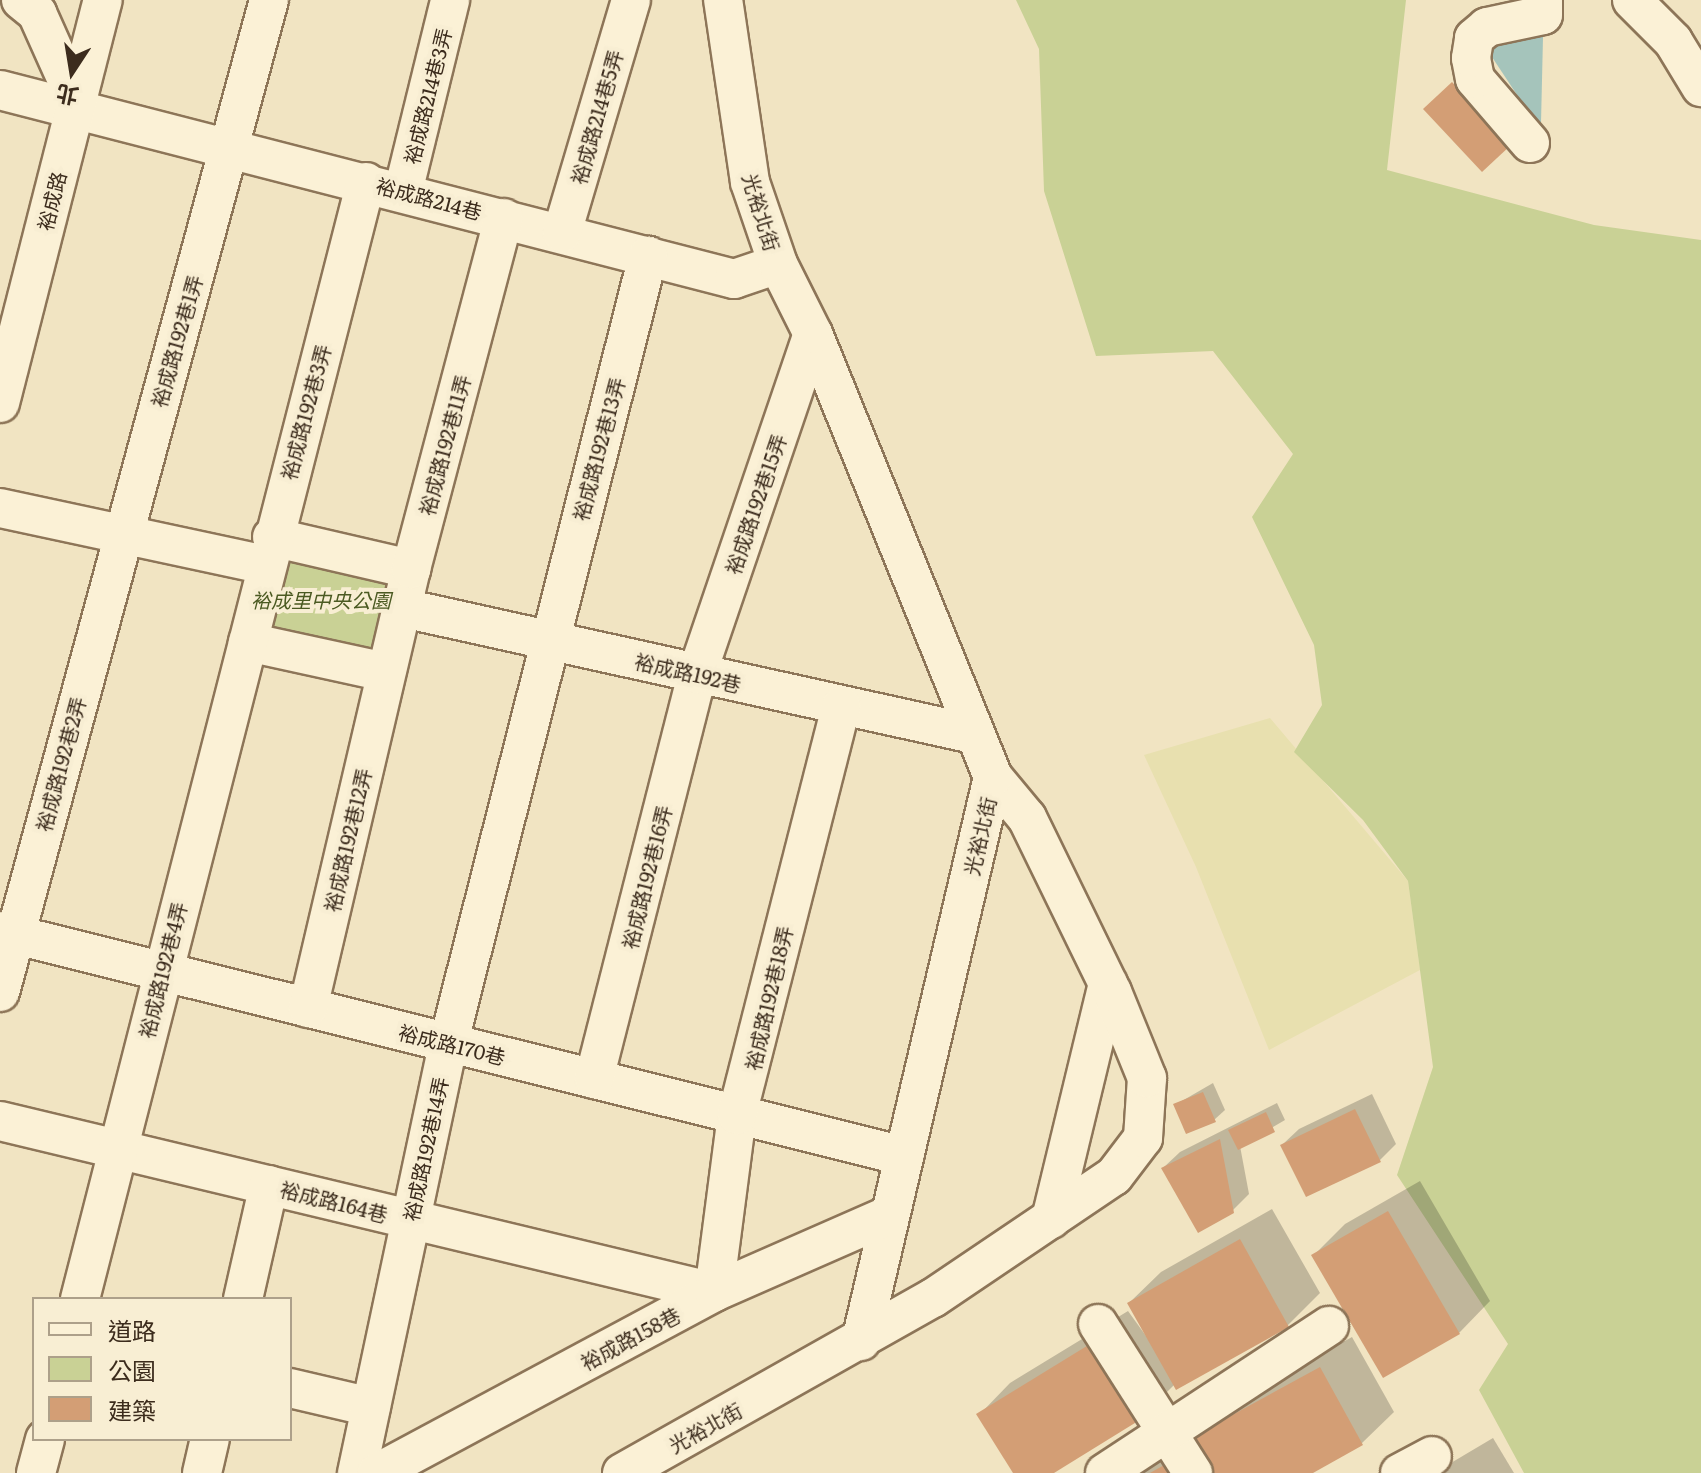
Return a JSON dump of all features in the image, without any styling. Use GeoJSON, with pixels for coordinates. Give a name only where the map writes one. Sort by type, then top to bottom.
{"type":"FeatureCollection","features":[{"type":"Feature","properties":{"kind":"street"},"geometry":{"type":"LineString","coordinates":[[21,0],[37,13],[79,107]]}},
{"type":"Feature","properties":{"kind":"street","name":"裕成路"},"geometry":{"type":"LineString","coordinates":[[0,403],[58,172],[79,107],[103,0]]}},
{"type":"Feature","properties":{"kind":"street","name":"裕成路192巷1弄"},"geometry":{"type":"LineString","coordinates":[[120,536],[231,147],[269,0]]}},
{"type":"Feature","properties":{"kind":"street","name":"裕成路214巷3弄"},"geometry":{"type":"LineString","coordinates":[[403,192],[450,0]]}},
{"type":"Feature","properties":{"kind":"street","name":"裕成路214巷5弄"},"geometry":{"type":"LineString","coordinates":[[562,233],[631,0]]}},
{"type":"Feature","properties":{"kind":"street","name":"光裕北街"},"geometry":{"type":"LineString","coordinates":[[622,1473],[861,1341],[993,777],[813,334],[778,264],[750,182],[723,0]]}},
{"type":"Feature","properties":{"kind":"street"},"geometry":{"type":"LineString","coordinates":[[1530,143],[1475,79],[1471,58],[1474,38],[1487,27],[1543,15],[1543,0]]}},
{"type":"Feature","properties":{"kind":"street"},"geometry":{"type":"LineString","coordinates":[[1632,0],[1673,41],[1701,87]]}},
{"type":"Feature","properties":{"kind":"street","name":"裕成路214巷"},"geometry":{"type":"LineString","coordinates":[[0,90],[79,107],[734,279],[778,264]]}},
{"type":"Feature","properties":{"kind":"street","name":"裕成路192巷3弄"},"geometry":{"type":"LineString","coordinates":[[248,642],[366,182]]}},
{"type":"Feature","properties":{"kind":"street","name":"裕成路192巷11弄"},"geometry":{"type":"LineString","coordinates":[[386,672],[504,218]]}},
{"type":"Feature","properties":{"kind":"street","name":"裕成路192巷13弄"},"geometry":{"type":"LineString","coordinates":[[548,641],[648,256]]}},
{"type":"Feature","properties":{"kind":"street","name":"裕成路192巷15弄"},"geometry":{"type":"LineString","coordinates":[[697,674],[813,334]]}},
{"type":"Feature","properties":{"kind":"street"},"geometry":{"type":"LineString","coordinates":[[0,508],[120,536],[411,569]]}},
{"type":"Feature","properties":{"kind":"street","name":"裕成路192巷2弄"},"geometry":{"type":"LineString","coordinates":[[0,992],[8,933],[120,536]]}},
{"type":"Feature","properties":{"kind":"street","name":"裕成路192巷"},"geometry":{"type":"LineString","coordinates":[[403,608],[973,734]]}},
{"type":"Feature","properties":{"kind":"street","name":"裕成路192巷14弄"},"geometry":{"type":"LineString","coordinates":[[357,1473],[449,1043],[548,641]]}},
{"type":"Feature","properties":{"kind":"street"},"geometry":{"type":"LineString","coordinates":[[248,642],[386,672]]}},
{"type":"Feature","properties":{"kind":"street","name":"裕成路192巷4弄"},"geometry":{"type":"LineString","coordinates":[[81,1297],[161,971],[248,642]]}},
{"type":"Feature","properties":{"kind":"street","name":"裕成路192巷12弄"},"geometry":{"type":"LineString","coordinates":[[308,1008],[386,672]]}},
{"type":"Feature","properties":{"kind":"street","name":"裕成路192巷16弄"},"geometry":{"type":"LineString","coordinates":[[594,1079],[697,674]]}},
{"type":"Feature","properties":{"kind":"street","name":"裕成路192巷18弄"},"geometry":{"type":"LineString","coordinates":[[714,1292],[737,1115],[841,706]]}},
{"type":"Feature","properties":{"kind":"street"},"geometry":{"type":"LineString","coordinates":[[861,1341],[1114,1176],[1143,1138],[1147,1078],[1108,984],[1027,818],[993,777]]}},
{"type":"Feature","properties":{"kind":"street","name":"裕成路170巷"},"geometry":{"type":"LineString","coordinates":[[8,933],[904,1156]]}},
{"type":"Feature","properties":{"kind":"street"},"geometry":{"type":"LineString","coordinates":[[1051,1219],[1108,984]]}},
{"type":"Feature","properties":{"kind":"street","name":"裕成路164巷"},"geometry":{"type":"LineString","coordinates":[[0,1121],[714,1292]]}},
{"type":"Feature","properties":{"kind":"street"},"geometry":{"type":"LineString","coordinates":[[243,1297],[269,1185]]}},
{"type":"Feature","properties":{"kind":"street","name":"裕成路158巷"},"geometry":{"type":"LineString","coordinates":[[377,1473],[714,1292],[889,1215]]}},
{"type":"Feature","properties":{"kind":"street"},"geometry":{"type":"LineString","coordinates":[[1098,1324],[1193,1473]]}},
{"type":"Feature","properties":{"kind":"street"},"geometry":{"type":"LineString","coordinates":[[1105,1473],[1166,1430],[1329,1326]]}},
{"type":"Feature","properties":{"kind":"street"},"geometry":{"type":"LineString","coordinates":[[292,1388],[371,1407]]}},
{"type":"Feature","properties":{"kind":"street"},"geometry":{"type":"LineString","coordinates":[[36,1473],[44,1441]]}},
{"type":"Feature","properties":{"kind":"street"},"geometry":{"type":"LineString","coordinates":[[202,1473],[210,1441]]}},
{"type":"Feature","properties":{"kind":"shaded area"},"geometry":{"type":"Polygon","coordinates":[[[1270,718],[1408,881],[1420,970],[1269,1050],[1196,867],[1144,755],[1270,718]]]}},
{"type":"Feature","properties":{"kind":"green space"},"geometry":{"type":"Polygon","coordinates":[[[1016,0],[1406,0],[1387,170],[1594,225],[1701,240],[1701,1473],[1524,1473],[1479,1390],[1508,1344],[1397,1175],[1433,1067],[1408,881],[1363,820],[1294,752],[1322,705],[1314,645],[1252,517],[1293,454],[1213,351],[1096,356],[1044,191],[1039,49],[1016,0]]]}},
{"type":"Feature","properties":{"kind":"green space","name":"裕成里中央公園"},"geometry":{"type":"Polygon","coordinates":[[[289,548],[396,574],[374,653],[269,632],[289,548]]]}},
{"type":"Feature","properties":{"kind":"water"},"geometry":{"type":"Polygon","coordinates":[[[1524,35],[1543,37],[1541,123],[1535,122],[1488,51],[1490,42],[1524,35]]]}},
{"type":"Feature","properties":{"kind":"building"},"geometry":{"type":"Polygon","coordinates":[[[1452,82],[1511,145],[1482,172],[1423,109],[1452,82]]]}},
{"type":"Feature","properties":{"kind":"building"},"geometry":{"type":"Polygon","coordinates":[[[1203,1092],[1216,1122],[1186,1134],[1173,1104],[1203,1092]]]}},
{"type":"Feature","properties":{"kind":"building"},"geometry":{"type":"Polygon","coordinates":[[[1355,1109],[1381,1162],[1306,1197],[1280,1145],[1355,1109]]]}},
{"type":"Feature","properties":{"kind":"building"},"geometry":{"type":"Polygon","coordinates":[[[1266,1112],[1275,1132],[1238,1150],[1228,1130],[1266,1112]]]}},
{"type":"Feature","properties":{"kind":"building"},"geometry":{"type":"Polygon","coordinates":[[[1220,1139],[1234,1213],[1198,1233],[1161,1168],[1220,1139]]]}},
{"type":"Feature","properties":{"kind":"building"},"geometry":{"type":"Polygon","coordinates":[[[1388,1211],[1460,1334],[1383,1378],[1311,1255],[1388,1211]]]}},
{"type":"Feature","properties":{"kind":"building"},"geometry":{"type":"Polygon","coordinates":[[[1240,1239],[1289,1327],[1176,1390],[1127,1303],[1240,1239]]]}},
{"type":"Feature","properties":{"kind":"building"},"geometry":{"type":"Polygon","coordinates":[[[1095,1341],[1143,1418],[1054,1473],[1013,1473],[976,1414],[1095,1341]]]}},
{"type":"Feature","properties":{"kind":"building"},"geometry":{"type":"Polygon","coordinates":[[[1320,1367],[1363,1445],[1313,1473],[1201,1473],[1183,1442],[1320,1367]]]}},
{"type":"Feature","properties":{"kind":"building"},"geometry":{"type":"Polygon","coordinates":[[[1166,1464],[1172,1473],[1150,1473],[1166,1464]]]}}]}
